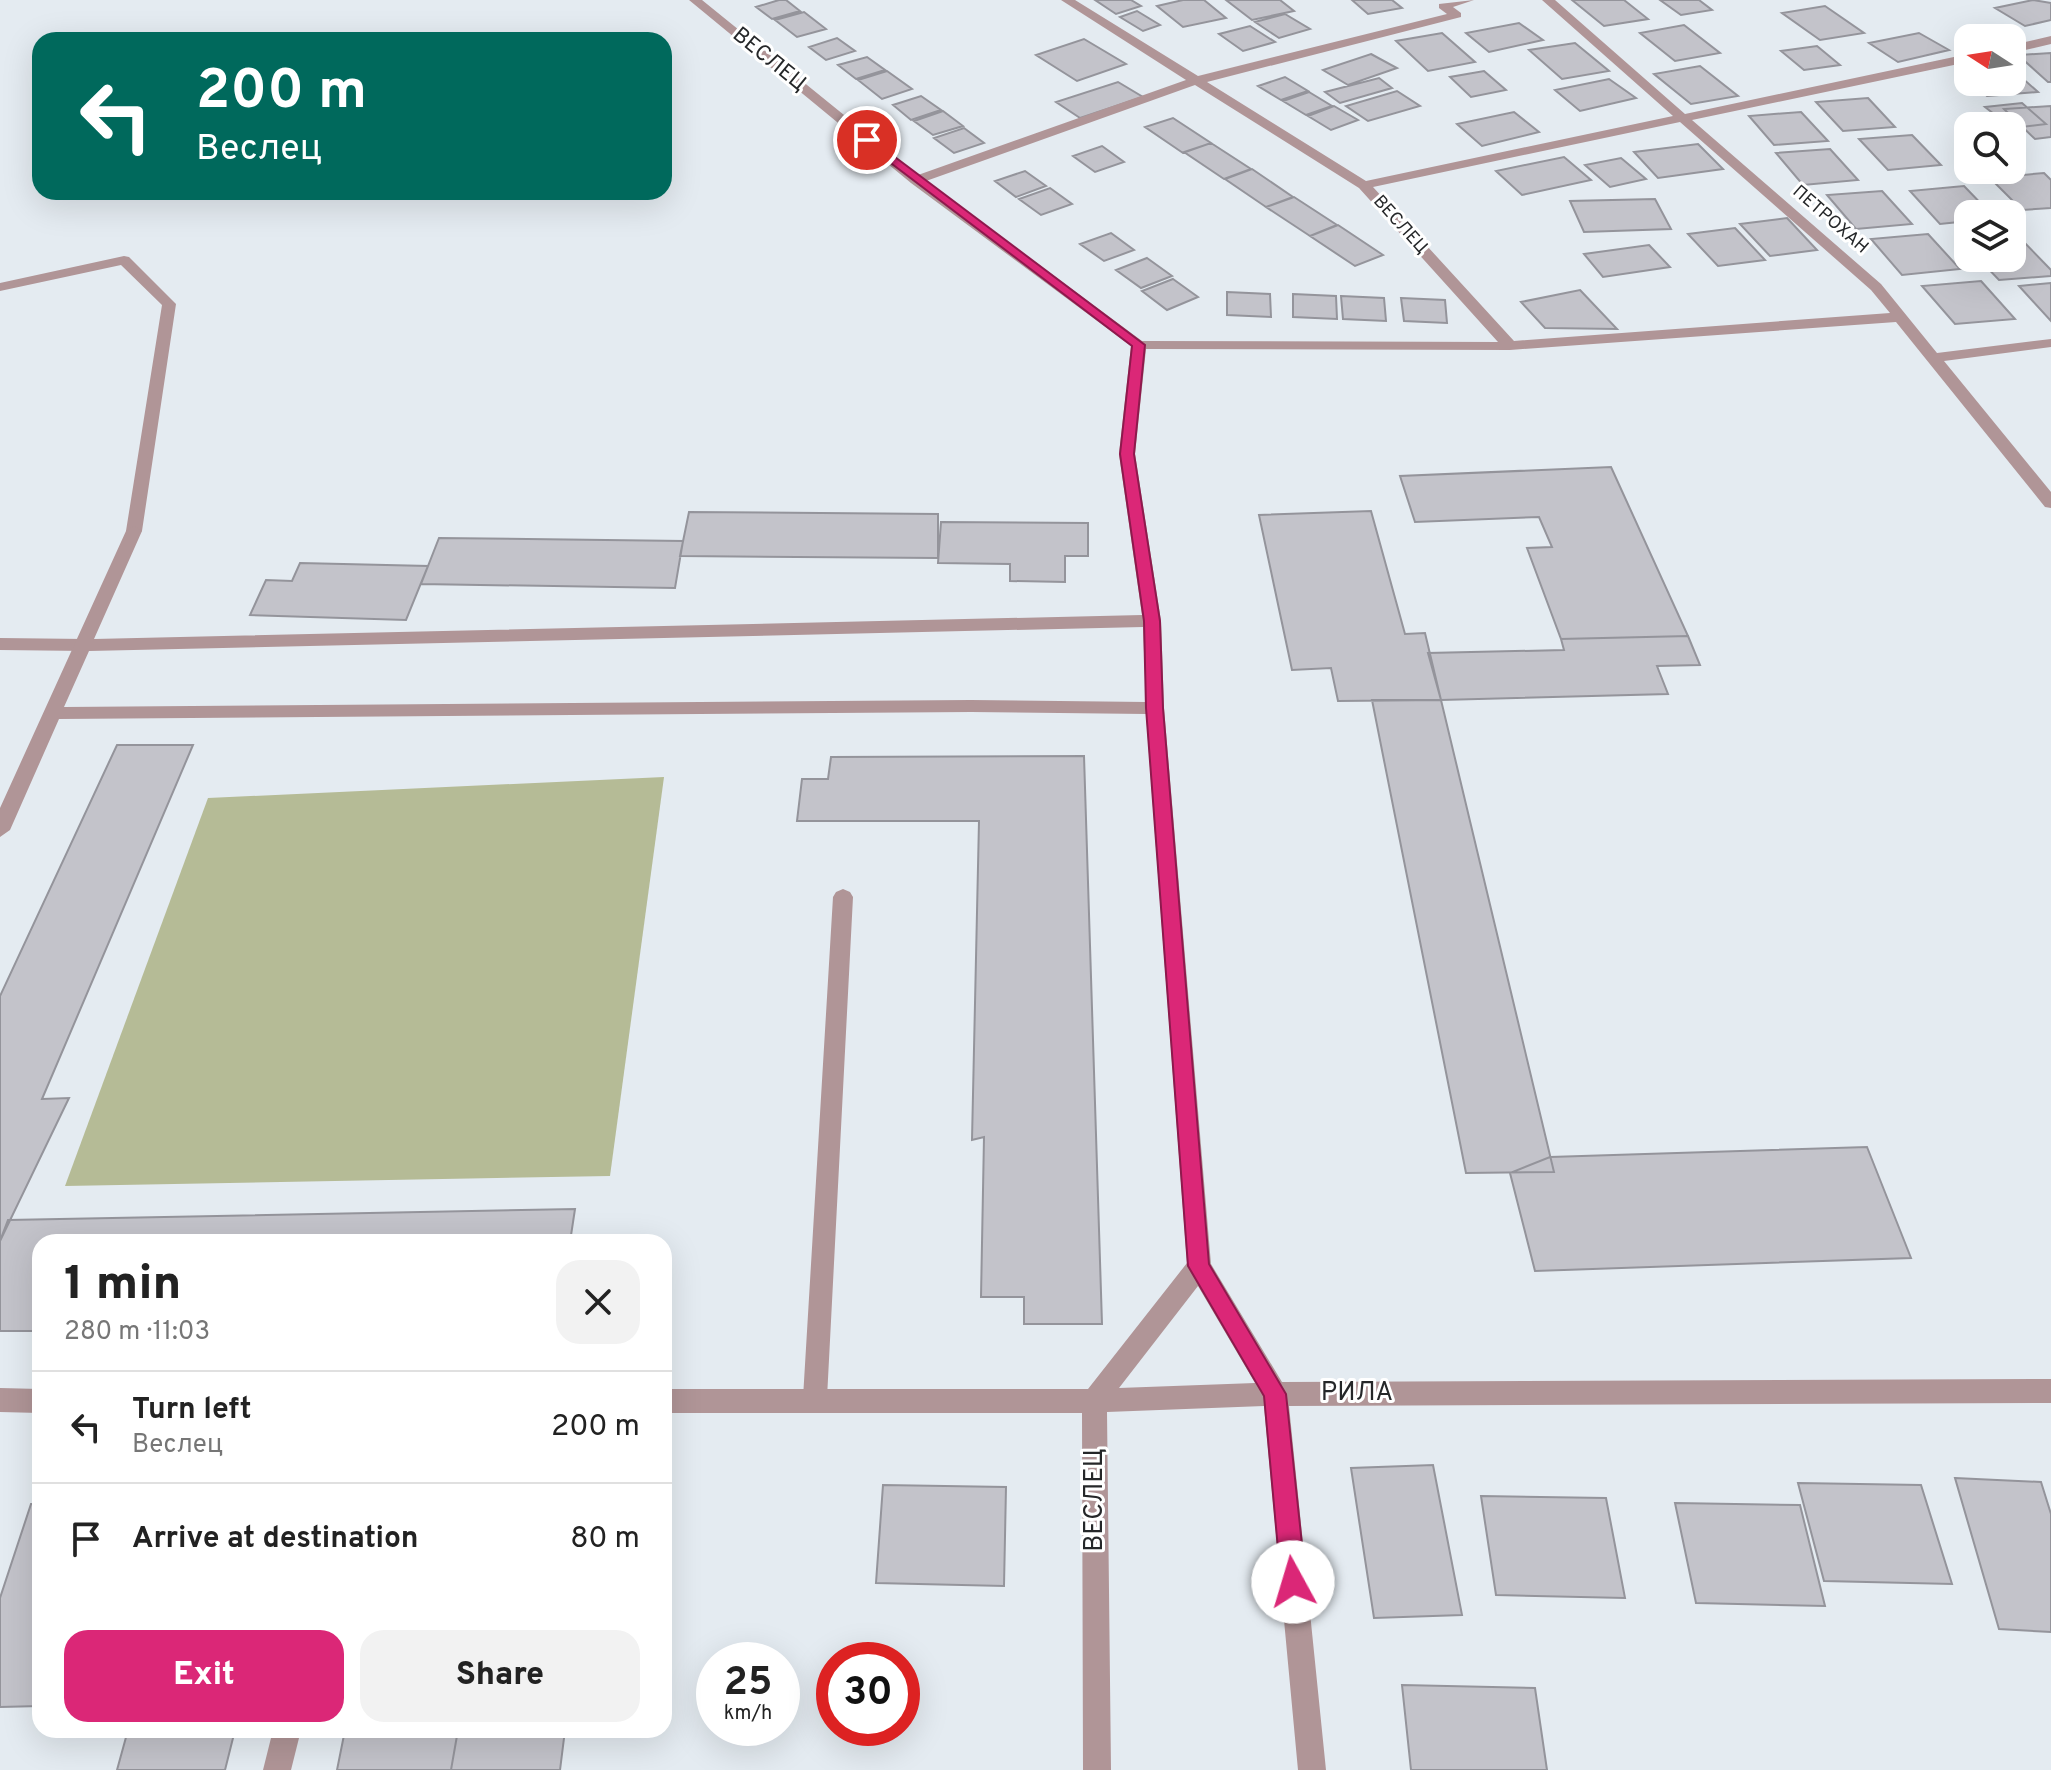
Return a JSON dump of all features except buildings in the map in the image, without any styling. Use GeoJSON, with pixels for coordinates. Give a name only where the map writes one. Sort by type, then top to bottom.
{"type":"FeatureCollection","features":[{"type":"Feature","properties":{"kind":"street","name":"ВЕСЛЕЦ"},"geometry":{"type":"LineString","coordinates":[[695,0],[916,180],[1139,345]]}},
{"type":"Feature","properties":{"kind":"street","name":"ВЕСЛЕЦ"},"geometry":{"type":"LineString","coordinates":[[1067,0],[1364,185],[1510,346]]}},
{"type":"Feature","properties":{"kind":"street"},"geometry":{"type":"LineString","coordinates":[[916,180],[1194,81],[1457,15],[1443,6],[1468,0]]}},
{"type":"Feature","properties":{"kind":"street","name":"ПЕТРОХАН"},"geometry":{"type":"LineString","coordinates":[[1548,0],[1876,287],[2051,503]]}},
{"type":"Feature","properties":{"kind":"street"},"geometry":{"type":"LineString","coordinates":[[2026,46],[2051,40]]}},
{"type":"Feature","properties":{"kind":"street"},"geometry":{"type":"LineString","coordinates":[[1364,185],[1954,61]]}},
{"type":"Feature","properties":{"kind":"street"},"geometry":{"type":"LineString","coordinates":[[0,287],[124,260],[169,304],[134,531],[86,645],[8,799],[0,830]]}},
{"type":"Feature","properties":{"kind":"street"},"geometry":{"type":"LineString","coordinates":[[1312,1770],[1275,1394],[1199,1266],[1155,708],[1152,621],[1127,454],[1139,345],[1510,346],[1900,317]]}},
{"type":"Feature","properties":{"kind":"street"},"geometry":{"type":"LineString","coordinates":[[1933,358],[2051,343]]}},
{"type":"Feature","properties":{"kind":"street"},"geometry":{"type":"LineString","coordinates":[[0,644],[86,645],[1152,621]]}},
{"type":"Feature","properties":{"kind":"street"},"geometry":{"type":"LineString","coordinates":[[54,713],[971,706],[1155,708]]}},
{"type":"Feature","properties":{"kind":"street"},"geometry":{"type":"LineString","coordinates":[[815,1398],[843,897]]}},
{"type":"Feature","properties":{"kind":"street"},"geometry":{"type":"LineString","coordinates":[[1094,1401],[1199,1266]]}},
{"type":"Feature","properties":{"kind":"street","name":"РИЛА"},"geometry":{"type":"LineString","coordinates":[[672,1401],[815,1398],[1094,1401],[1275,1394],[2051,1391]]}},
{"type":"Feature","properties":{"kind":"street"},"geometry":{"type":"LineString","coordinates":[[0,1400],[32,1401]]}},
{"type":"Feature","properties":{"kind":"street","name":"ВЕСЛЕЦ"},"geometry":{"type":"LineString","coordinates":[[1094,1401],[1097,1770]]}},
{"type":"Feature","properties":{"kind":"street"},"geometry":{"type":"LineString","coordinates":[[277,1770],[285,1738]]}},
{"type":"Feature","properties":{"kind":"green space"},"geometry":{"type":"Polygon","coordinates":[[[664,777],[610,1176],[65,1186],[208,798],[664,777]]]}},
{"type":"Feature","properties":{"kind":"route"},"geometry":{"type":"LineString","coordinates":[[867,140],[916,180],[1139,345],[1127,454],[1152,621],[1155,708],[1199,1266],[1275,1394],[1293,1582]]}}]}
